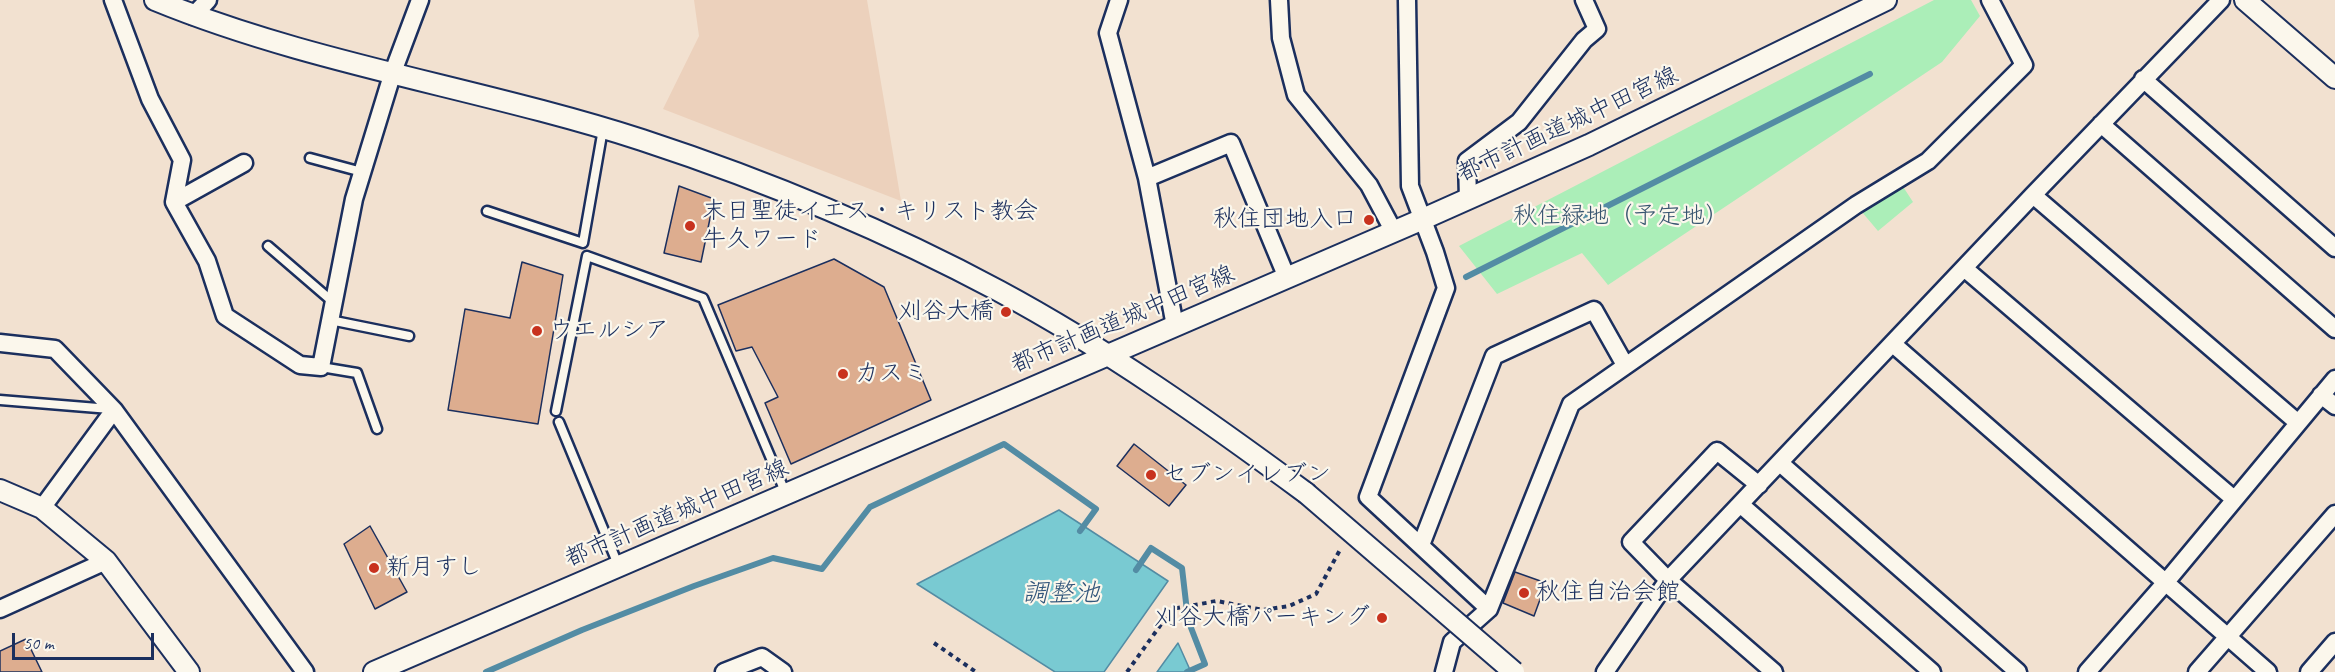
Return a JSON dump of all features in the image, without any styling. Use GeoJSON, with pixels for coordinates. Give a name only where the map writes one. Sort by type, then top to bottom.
{"type":"FeatureCollection","features":[{"type":"Feature","properties":{"kind":"street"},"geometry":{"type":"LineString","coordinates":[[113,0],[150,99],[182,160],[174,202],[207,261],[225,316],[300,365],[321,367],[354,199],[393,72],[420,0]]}},
{"type":"Feature","properties":{"kind":"street"},"geometry":{"type":"LineString","coordinates":[[154,0],[193,16],[280,44],[603,129],[716,166],[858,222],[999,291],[1108,354],[1306,493],[1514,672]]}},
{"type":"Feature","properties":{"kind":"street"},"geometry":{"type":"LineString","coordinates":[[193,16],[208,0]]}},
{"type":"Feature","properties":{"kind":"street"},"geometry":{"type":"LineString","coordinates":[[1119,0],[1108,33],[1147,178],[1175,326]]}},
{"type":"Feature","properties":{"kind":"street"},"geometry":{"type":"LineString","coordinates":[[1279,0],[1281,38],[1296,96],[1369,185],[1394,232]]}},
{"type":"Feature","properties":{"kind":"street"},"geometry":{"type":"LineString","coordinates":[[1407,0],[1410,186],[1446,288],[1368,497],[1489,609]]}},
{"type":"Feature","properties":{"kind":"street"},"geometry":{"type":"LineString","coordinates":[[1468,199],[1467,161],[1519,122],[1584,40],[1597,29],[1584,0]]}},
{"type":"Feature","properties":{"kind":"street","name":"都市計画道城中田宮線"},"geometry":{"type":"LineString","coordinates":[[374,672],[1394,232],[1610,135],[1886,0]]}},
{"type":"Feature","properties":{"kind":"street"},"geometry":{"type":"LineString","coordinates":[[1444,672],[1452,642],[1489,609],[1571,404],[1856,205],[1928,161],[1944,146],[2024,65],[1990,0]]}},
{"type":"Feature","properties":{"kind":"street"},"geometry":{"type":"LineString","coordinates":[[1626,672],[1609,666],[1668,580],[2221,0]]}},
{"type":"Feature","properties":{"kind":"street"},"geometry":{"type":"LineString","coordinates":[[2245,0],[2335,78]]}},
{"type":"Feature","properties":{"kind":"street"},"geometry":{"type":"LineString","coordinates":[[2144,79],[2335,249]]}},
{"type":"Feature","properties":{"kind":"street"},"geometry":{"type":"LineString","coordinates":[[2101,124],[2335,330]]}},
{"type":"Feature","properties":{"kind":"street"},"geometry":{"type":"LineString","coordinates":[[1147,178],[1231,142],[1287,278]]}},
{"type":"Feature","properties":{"kind":"street"},"geometry":{"type":"LineString","coordinates":[[174,202],[244,163]]}},
{"type":"Feature","properties":{"kind":"street"},"geometry":{"type":"LineString","coordinates":[[2033,195],[2297,422]]}},
{"type":"Feature","properties":{"kind":"street"},"geometry":{"type":"LineString","coordinates":[[1964,268],[2234,499]]}},
{"type":"Feature","properties":{"kind":"street"},"geometry":{"type":"LineString","coordinates":[[1421,545],[1494,356],[1594,310],[1625,366]]}},
{"type":"Feature","properties":{"kind":"street"},"geometry":{"type":"LineString","coordinates":[[0,343],[56,349],[114,410],[305,672]]}},
{"type":"Feature","properties":{"kind":"street"},"geometry":{"type":"LineString","coordinates":[[1893,344],[2268,672]]}},
{"type":"Feature","properties":{"kind":"street"},"geometry":{"type":"LineString","coordinates":[[2087,672],[2166,582],[2335,379]]}},
{"type":"Feature","properties":{"kind":"street"},"geometry":{"type":"LineString","coordinates":[[2321,394],[2335,406]]}},
{"type":"Feature","properties":{"kind":"street"},"geometry":{"type":"LineString","coordinates":[[42,508],[114,410]]}},
{"type":"Feature","properties":{"kind":"street"},"geometry":{"type":"LineString","coordinates":[[1759,484],[1717,451],[1631,542],[1668,580],[1774,672]]}},
{"type":"Feature","properties":{"kind":"street"},"geometry":{"type":"LineString","coordinates":[[1780,463],[2018,672]]}},
{"type":"Feature","properties":{"kind":"street"},"geometry":{"type":"LineString","coordinates":[[0,490],[42,508],[106,561],[189,672]]}},
{"type":"Feature","properties":{"kind":"street"},"geometry":{"type":"LineString","coordinates":[[1740,504],[1932,672]]}},
{"type":"Feature","properties":{"kind":"street"},"geometry":{"type":"LineString","coordinates":[[2197,672],[2335,513]]}},
{"type":"Feature","properties":{"kind":"street"},"geometry":{"type":"LineString","coordinates":[[0,609],[106,561]]}},
{"type":"Feature","properties":{"kind":"street"},"geometry":{"type":"LineString","coordinates":[[2309,672],[2335,642]]}},
{"type":"Feature","properties":{"kind":"street"},"geometry":{"type":"LineString","coordinates":[[724,672],[762,657],[783,672]]}},
{"type":"Feature","properties":{"kind":"lane"},"geometry":{"type":"LineString","coordinates":[[487,211],[583,243],[603,129]]}},
{"type":"Feature","properties":{"kind":"lane"},"geometry":{"type":"LineString","coordinates":[[310,158],[362,172]]}},
{"type":"Feature","properties":{"kind":"lane"},"geometry":{"type":"LineString","coordinates":[[268,246],[334,302]]}},
{"type":"Feature","properties":{"kind":"lane"},"geometry":{"type":"LineString","coordinates":[[556,411],[588,256],[703,298],[786,495]]}},
{"type":"Feature","properties":{"kind":"lane"},"geometry":{"type":"LineString","coordinates":[[330,320],[409,336]]}},
{"type":"Feature","properties":{"kind":"lane"},"geometry":{"type":"LineString","coordinates":[[321,367],[357,373],[377,429]]}},
{"type":"Feature","properties":{"kind":"lane"},"geometry":{"type":"LineString","coordinates":[[0,400],[114,410]]}},
{"type":"Feature","properties":{"kind":"lane"},"geometry":{"type":"LineString","coordinates":[[559,422],[619,567]]}},
{"type":"Feature","properties":{"kind":"path"},"geometry":{"type":"LineString","coordinates":[[1127,672],[1172,609],[1217,601],[1263,610],[1289,606],[1316,594],[1344,543]]}},
{"type":"Feature","properties":{"kind":"path"},"geometry":{"type":"LineString","coordinates":[[934,643],[976,672]]}},
{"type":"Feature","properties":{"kind":"shaded area"},"geometry":{"type":"Polygon","coordinates":[[[694,0],[867,0],[901,201],[663,109],[699,36],[694,0]]]}},
{"type":"Feature","properties":{"kind":"green space","name":"秋住緑地（予定地）"},"geometry":{"type":"Polygon","coordinates":[[[1934,0],[1971,0],[1980,16],[1942,62],[1608,285],[1582,253],[1497,294],[1459,246],[1934,0]]]}},
{"type":"Feature","properties":{"kind":"green space"},"geometry":{"type":"Polygon","coordinates":[[[1898,179],[1913,202],[1878,231],[1856,205],[1898,179]]]}},
{"type":"Feature","properties":{"kind":"water","name":"調整池"},"geometry":{"type":"Polygon","coordinates":[[[1059,510],[1168,581],[1104,672],[1055,672],[917,584],[1059,510]]]}},
{"type":"Feature","properties":{"kind":"water"},"geometry":{"type":"Polygon","coordinates":[[[1178,643],[1191,672],[1157,672],[1178,643]]]}},
{"type":"Feature","properties":{"kind":"building","name":"末日聖徒イエス・キリスト教会 牛久ワード"},"geometry":{"type":"Polygon","coordinates":[[[679,186],[714,199],[701,262],[664,253],[679,186]]]}},
{"type":"Feature","properties":{"kind":"building","name":"カスミ"},"geometry":{"type":"Polygon","coordinates":[[[834,259],[884,287],[931,400],[791,464],[765,403],[778,397],[752,347],[736,351],[718,305],[834,259]]]}},
{"type":"Feature","properties":{"kind":"building"},"geometry":{"type":"Polygon","coordinates":[[[522,262],[563,275],[538,424],[448,410],[465,309],[510,318],[522,262]]]}},
{"type":"Feature","properties":{"kind":"building","name":"セブンイレブン"},"geometry":{"type":"Polygon","coordinates":[[[1134,444],[1186,485],[1169,506],[1117,466],[1134,444]]]}},
{"type":"Feature","properties":{"kind":"building","name":"新月すし"},"geometry":{"type":"Polygon","coordinates":[[[370,526],[407,592],[375,609],[344,544],[370,526]]]}},
{"type":"Feature","properties":{"kind":"building","name":"秋住自治会館"},"geometry":{"type":"Polygon","coordinates":[[[1515,572],[1546,583],[1534,616],[1503,603],[1515,572]]]}},
{"type":"Feature","properties":{"kind":"building"},"geometry":{"type":"Polygon","coordinates":[[[26,639],[42,672],[0,672],[0,651],[26,639]]]}},
{"type":"Feature","properties":{"kind":"waterway"},"geometry":{"type":"LineString","coordinates":[[1466,277],[1870,74]]}},
{"type":"Feature","properties":{"kind":"waterway"},"geometry":{"type":"LineString","coordinates":[[486,672],[582,630],[773,558],[822,569],[870,507],[1004,444],[1096,509],[1080,531]]}},
{"type":"Feature","properties":{"kind":"waterway"},"geometry":{"type":"LineString","coordinates":[[1136,570],[1151,548],[1182,568],[1188,620],[1205,664],[1187,672]]}},
{"type":"Feature","properties":{"kind":"place","name":"秋住団地入口"},"geometry":{"type":"Point","coordinates":[1369,220]}},
{"type":"Feature","properties":{"kind":"place","name":"末日聖徒イエス・キリスト教会 牛久ワード"},"geometry":{"type":"Point","coordinates":[690,226]}},
{"type":"Feature","properties":{"kind":"place","name":"刈谷大橋"},"geometry":{"type":"Point","coordinates":[1006,312]}},
{"type":"Feature","properties":{"kind":"place","name":"ウエルシア"},"geometry":{"type":"Point","coordinates":[537,331]}},
{"type":"Feature","properties":{"kind":"place","name":"カスミ"},"geometry":{"type":"Point","coordinates":[843,374]}},
{"type":"Feature","properties":{"kind":"place","name":"セブンイレブン"},"geometry":{"type":"Point","coordinates":[1151,475]}},
{"type":"Feature","properties":{"kind":"place","name":"新月すし"},"geometry":{"type":"Point","coordinates":[374,568]}},
{"type":"Feature","properties":{"kind":"place","name":"秋住自治会館"},"geometry":{"type":"Point","coordinates":[1524,593]}},
{"type":"Feature","properties":{"kind":"place","name":"刈谷大橋パーキング"},"geometry":{"type":"Point","coordinates":[1382,618]}}]}
